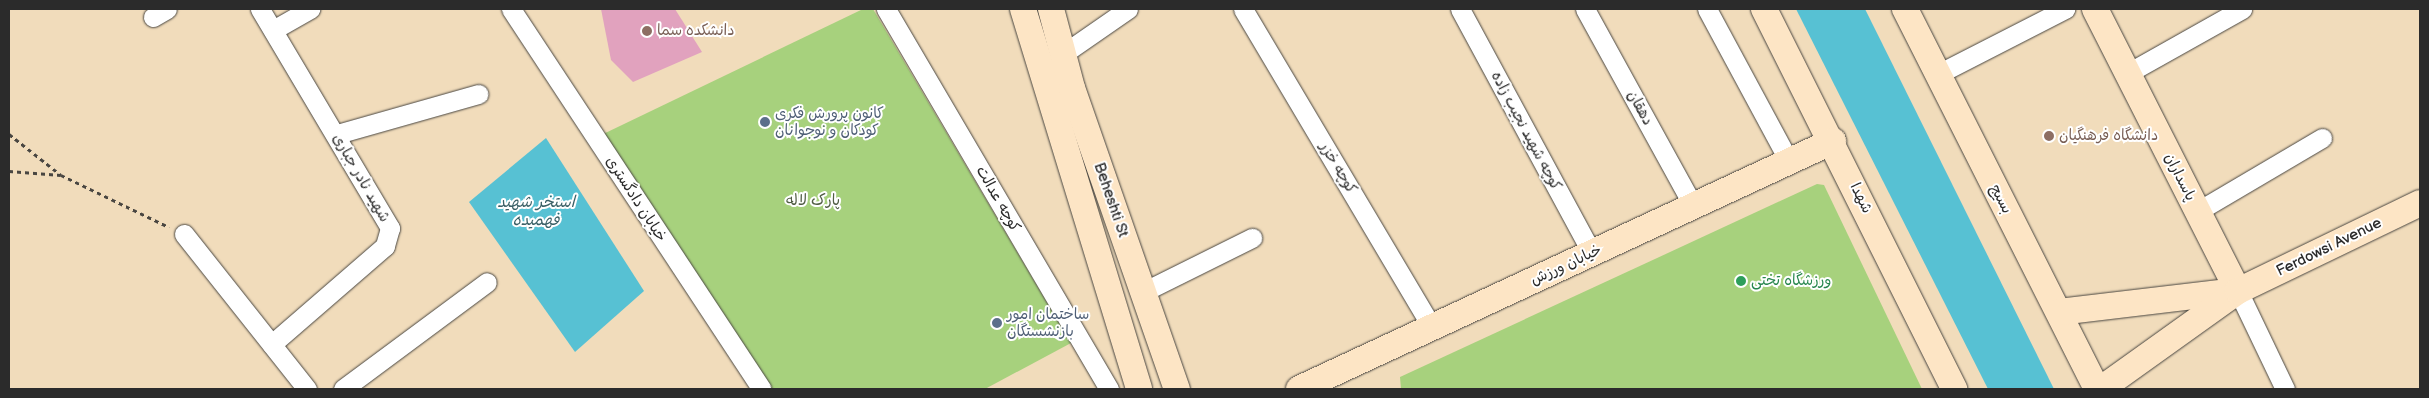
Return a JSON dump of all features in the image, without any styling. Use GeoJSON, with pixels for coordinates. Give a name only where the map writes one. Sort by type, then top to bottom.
{"type":"FeatureCollection","features":[{"type":"Feature","properties":{"kind":"street","name":"شهید نادر جباری"},"geometry":{"type":"LineString","coordinates":[[260,9],[337,134],[390,228],[390,238],[272,344]]}},
{"type":"Feature","properties":{"kind":"street"},"geometry":{"type":"LineString","coordinates":[[273,30],[310,9]]}},
{"type":"Feature","properties":{"kind":"street","name":"خیابان دادگستری"},"geometry":{"type":"LineString","coordinates":[[510,9],[762,389]]}},
{"type":"Feature","properties":{"kind":"street","name":"کوچه عدالت"},"geometry":{"type":"LineString","coordinates":[[886,9],[1109,389]]}},
{"type":"Feature","properties":{"kind":"street","name":"Beheshti St"},"geometry":{"type":"LineString","coordinates":[[1023,9],[1139,389]]}},
{"type":"Feature","properties":{"kind":"street","name":"Beheshti St"},"geometry":{"type":"LineString","coordinates":[[1050,9],[1063,54],[1177,389]]}},
{"type":"Feature","properties":{"kind":"street"},"geometry":{"type":"LineString","coordinates":[[1063,54],[1128,9]]}},
{"type":"Feature","properties":{"kind":"street","name":"کوچه خزر"},"geometry":{"type":"LineString","coordinates":[[1243,9],[1432,327]]}},
{"type":"Feature","properties":{"kind":"street","name":"کوچه شهید نجیب زاده"},"geometry":{"type":"LineString","coordinates":[[1460,9],[1592,253]]}},
{"type":"Feature","properties":{"kind":"street","name":"دهقان"},"geometry":{"type":"LineString","coordinates":[[1586,9],[1694,206]]}},
{"type":"Feature","properties":{"kind":"street"},"geometry":{"type":"LineString","coordinates":[[1707,9],[1789,161]]}},
{"type":"Feature","properties":{"kind":"street","name":"شهدا"},"geometry":{"type":"LineString","coordinates":[[1764,9],[1833,141],[1954,389]]}},
{"type":"Feature","properties":{"kind":"street","name":"بسیج"},"geometry":{"type":"LineString","coordinates":[[1905,9],[2099,389]]}},
{"type":"Feature","properties":{"kind":"street"},"geometry":{"type":"LineString","coordinates":[[1938,74],[2066,9]]}},
{"type":"Feature","properties":{"kind":"street","name":"پاسداران"},"geometry":{"type":"LineString","coordinates":[[2096,9],[2238,291]]}},
{"type":"Feature","properties":{"kind":"street"},"geometry":{"type":"LineString","coordinates":[[2128,72],[2242,9]]}},
{"type":"Feature","properties":{"kind":"street"},"geometry":{"type":"LineString","coordinates":[[337,134],[478,94]]}},
{"type":"Feature","properties":{"kind":"street"},"geometry":{"type":"LineString","coordinates":[[2198,211],[2322,138]]}},
{"type":"Feature","properties":{"kind":"street","name":"خیابان ورزش"},"geometry":{"type":"LineString","coordinates":[[1299,389],[1833,141]]}},
{"type":"Feature","properties":{"kind":"street","name":"Ferdowsi Avenue"},"geometry":{"type":"LineString","coordinates":[[2238,291],[2420,204]]}},
{"type":"Feature","properties":{"kind":"street"},"geometry":{"type":"LineString","coordinates":[[184,234],[306,389]]}},
{"type":"Feature","properties":{"kind":"street"},"geometry":{"type":"LineString","coordinates":[[1143,292],[1252,238]]}},
{"type":"Feature","properties":{"kind":"street"},"geometry":{"type":"LineString","coordinates":[[343,389],[487,282]]}},
{"type":"Feature","properties":{"kind":"street"},"geometry":{"type":"LineString","coordinates":[[2059,312],[2238,291]]}},
{"type":"Feature","properties":{"kind":"street"},"geometry":{"type":"LineString","coordinates":[[2099,389],[2238,291]]}},
{"type":"Feature","properties":{"kind":"street"},"geometry":{"type":"LineString","coordinates":[[2238,291],[2285,389]]}},
{"type":"Feature","properties":{"kind":"path"},"geometry":{"type":"LineString","coordinates":[[9,134],[61,175],[184,234]]}},
{"type":"Feature","properties":{"kind":"path"},"geometry":{"type":"LineString","coordinates":[[9,171],[61,175]]}},
{"type":"Feature","properties":{"kind":"green space","name":"پارک لاله"},"geometry":{"type":"Polygon","coordinates":[[[863,9],[873,9],[1071,343],[985,389],[756,389],[597,137],[863,9]]]}},
{"type":"Feature","properties":{"kind":"green space","name":"ورزشگاه تختی"},"geometry":{"type":"Polygon","coordinates":[[[1817,184],[1824,185],[1922,389],[1401,389],[1400,377],[1817,184]]]}},
{"type":"Feature","properties":{"kind":"water"},"geometry":{"type":"Polygon","coordinates":[[[1796,9],[1865,9],[2054,389],[1988,389],[1796,9]]]}},
{"type":"Feature","properties":{"kind":"water","name":"استخر شهید فهمیده"},"geometry":{"type":"Polygon","coordinates":[[[546,138],[644,291],[575,352],[469,202],[546,138]]]}},
{"type":"Feature","properties":{"kind":"building","name":"دانشکده سما"},"geometry":{"type":"Polygon","coordinates":[[[601,9],[675,9],[702,52],[633,82],[611,60],[601,9]]]}},
{"type":"Feature","properties":{"kind":"place","name":"دانشکده سما"},"geometry":{"type":"Point","coordinates":[647,31]}},
{"type":"Feature","properties":{"kind":"place","name":"کانون پرورش فکری کودکان و نوجوانان"},"geometry":{"type":"Point","coordinates":[765,122]}},
{"type":"Feature","properties":{"kind":"place","name":"دانشگاه فرهنگیان"},"geometry":{"type":"Point","coordinates":[2049,136]}},
{"type":"Feature","properties":{"kind":"place","name":"ورزشگاه تختی"},"geometry":{"type":"Point","coordinates":[1741,281]}},
{"type":"Feature","properties":{"kind":"place","name":"ساختمان امور بازنشستگان"},"geometry":{"type":"Point","coordinates":[997,323]}}]}
